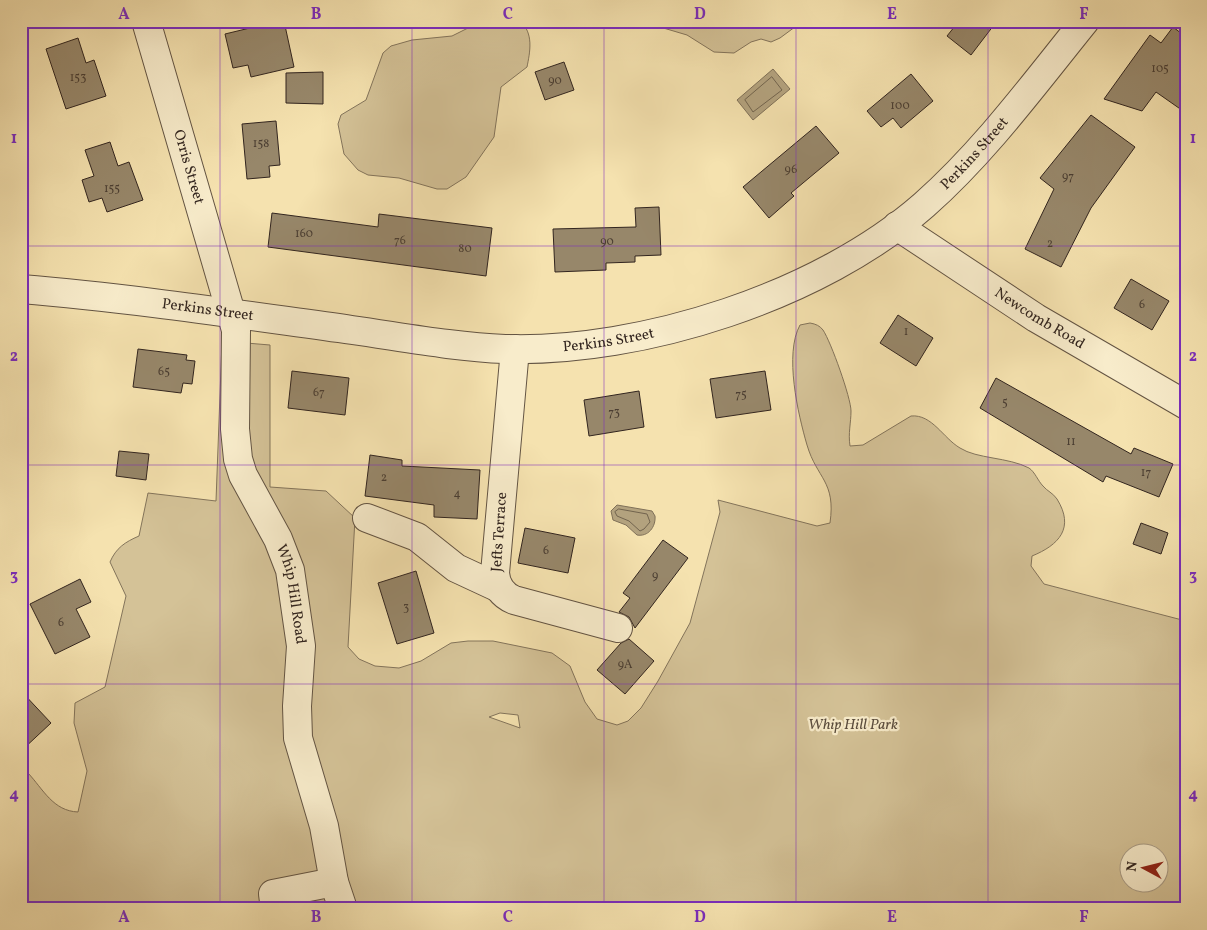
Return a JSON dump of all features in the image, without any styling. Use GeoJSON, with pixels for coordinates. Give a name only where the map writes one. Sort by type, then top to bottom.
{"type":"FeatureCollection","features":[{"type":"Feature","properties":{"kind":"street","name":"Orris Street"},"geometry":{"type":"LineString","coordinates":[[146,21],[232,313]]}},
{"type":"Feature","properties":{"kind":"street","name":"Perkins Street"},"geometry":{"type":"LineString","coordinates":[[21,289],[126,299],[467,345],[515,349],[575,345],[631,338],[697,322],[783,291],[843,261],[897,226],[952,178],[988,139],[1085,21]]}},
{"type":"Feature","properties":{"kind":"street","name":"Newcomb Road"},"geometry":{"type":"LineString","coordinates":[[897,226],[1036,318],[1186,405]]}},
{"type":"Feature","properties":{"kind":"street","name":"Whip Hill Road"},"geometry":{"type":"LineString","coordinates":[[232,313],[238,346],[235,429],[238,459],[243,475],[278,539],[290,570],[301,646],[297,706],[298,738],[324,826],[334,882],[344,909]]}},
{"type":"Feature","properties":{"kind":"street","name":"Jefts Terrace"},"geometry":{"type":"LineString","coordinates":[[515,349],[496,573],[499,588],[505,595],[514,600],[618,628]]}},
{"type":"Feature","properties":{"kind":"street"},"geometry":{"type":"LineString","coordinates":[[366,518],[417,537],[456,568],[499,588]]}},
{"type":"Feature","properties":{"kind":"street"},"geometry":{"type":"LineString","coordinates":[[274,909],[274,894],[334,882]]}},
{"type":"Feature","properties":{"kind":"green space"},"geometry":{"type":"Polygon","coordinates":[[[482,21],[520,21],[527,31],[530,49],[527,67],[501,87],[494,137],[466,177],[447,189],[437,189],[399,178],[368,175],[358,170],[344,154],[338,124],[341,115],[366,100],[383,53],[391,46],[412,40],[452,36],[482,21]]]}},
{"type":"Feature","properties":{"kind":"green space"},"geometry":{"type":"Polygon","coordinates":[[[651,21],[803,21],[780,38],[771,42],[761,39],[751,42],[734,53],[714,52],[687,35],[660,27],[651,21]]]}},
{"type":"Feature","properties":{"kind":"green space","name":"Whip Hill Park"},"geometry":{"type":"Polygon","coordinates":[[[810,323],[819,326],[823,330],[831,346],[850,404],[850,446],[863,445],[911,416],[918,416],[931,423],[954,444],[967,452],[1021,464],[1029,468],[1043,486],[1057,499],[1064,519],[1064,527],[1057,541],[1042,552],[1032,556],[1031,566],[1044,584],[1186,621],[1186,909],[21,909],[21,773],[28,773],[49,798],[62,808],[78,812],[87,771],[74,723],[75,703],[105,687],[126,596],[110,562],[122,546],[139,536],[148,493],[216,501],[222,341],[270,345],[270,487],[326,491],[355,518],[348,647],[359,659],[375,666],[399,668],[421,661],[451,643],[468,641],[493,641],[552,653],[570,666],[585,702],[597,719],[617,725],[628,721],[641,708],[690,623],[720,512],[718,500],[817,526],[830,523],[831,509],[828,489],[811,456],[800,417],[793,368],[795,337],[800,325],[810,323]],[[500,713],[489,717],[520,728],[518,715],[500,713]]]}},
{"type":"Feature","properties":{"kind":"water"},"geometry":{"type":"Polygon","coordinates":[[[773,69],[790,89],[753,120],[737,100],[773,69]]]}},
{"type":"Feature","properties":{"kind":"water"},"geometry":{"type":"Polygon","coordinates":[[[617,505],[652,511],[655,516],[653,527],[648,533],[637,535],[626,525],[613,520],[611,511],[617,505]]]}},
{"type":"Feature","properties":{"kind":"building"},"geometry":{"type":"Polygon","coordinates":[[[284,21],[294,67],[251,77],[248,65],[233,68],[225,34],[284,21]]]}},
{"type":"Feature","properties":{"kind":"building"},"geometry":{"type":"Polygon","coordinates":[[[959,21],[997,21],[971,55],[947,36],[959,21]]]}},
{"type":"Feature","properties":{"kind":"building"},"geometry":{"type":"Polygon","coordinates":[[[1173,27],[1186,37],[1186,113],[1156,92],[1142,111],[1104,99],[1150,35],[1161,43],[1173,27]]]}},
{"type":"Feature","properties":{"kind":"building"},"geometry":{"type":"Polygon","coordinates":[[[78,38],[86,63],[94,60],[106,96],[66,109],[46,49],[78,38]]]}},
{"type":"Feature","properties":{"kind":"building"},"geometry":{"type":"Polygon","coordinates":[[[564,62],[574,90],[545,100],[535,72],[564,62]]]}},
{"type":"Feature","properties":{"kind":"building"},"geometry":{"type":"Polygon","coordinates":[[[323,72],[323,104],[286,103],[286,73],[323,72]]]}},
{"type":"Feature","properties":{"kind":"building"},"geometry":{"type":"Polygon","coordinates":[[[911,74],[933,101],[901,128],[893,118],[881,127],[867,111],[911,74]]]}},
{"type":"Feature","properties":{"kind":"building"},"geometry":{"type":"Polygon","coordinates":[[[1091,115],[1135,147],[1091,208],[1061,267],[1025,249],[1054,189],[1040,178],[1091,115]]]}},
{"type":"Feature","properties":{"kind":"building"},"geometry":{"type":"Polygon","coordinates":[[[276,121],[280,165],[269,166],[270,177],[247,179],[242,124],[276,121]]]}},
{"type":"Feature","properties":{"kind":"building"},"geometry":{"type":"Polygon","coordinates":[[[816,126],[839,153],[791,193],[794,196],[769,218],[743,187],[816,126]]]}},
{"type":"Feature","properties":{"kind":"building"},"geometry":{"type":"Polygon","coordinates":[[[110,142],[118,166],[129,162],[143,200],[107,212],[102,198],[89,202],[82,180],[94,176],[85,150],[110,142]]]}},
{"type":"Feature","properties":{"kind":"building"},"geometry":{"type":"Polygon","coordinates":[[[659,207],[661,255],[635,256],[635,262],[606,263],[606,270],[555,272],[553,229],[636,227],[635,208],[659,207]]]}},
{"type":"Feature","properties":{"kind":"building"},"geometry":{"type":"Polygon","coordinates":[[[272,213],[378,227],[379,214],[492,228],[486,276],[268,247],[272,213]]]}},
{"type":"Feature","properties":{"kind":"building"},"geometry":{"type":"Polygon","coordinates":[[[1131,279],[1169,301],[1152,330],[1114,308],[1131,279]]]}},
{"type":"Feature","properties":{"kind":"building"},"geometry":{"type":"Polygon","coordinates":[[[898,315],[933,338],[916,366],[880,343],[898,315]]]}},
{"type":"Feature","properties":{"kind":"building"},"geometry":{"type":"Polygon","coordinates":[[[138,349],[187,355],[186,360],[195,361],[192,384],[183,383],[181,393],[133,387],[138,349]]]}},
{"type":"Feature","properties":{"kind":"building"},"geometry":{"type":"Polygon","coordinates":[[[292,371],[349,378],[345,415],[288,408],[292,371]]]}},
{"type":"Feature","properties":{"kind":"building"},"geometry":{"type":"Polygon","coordinates":[[[765,371],[771,410],[716,418],[710,379],[765,371]]]}},
{"type":"Feature","properties":{"kind":"building"},"geometry":{"type":"Polygon","coordinates":[[[996,378],[1131,454],[1134,448],[1173,464],[1159,497],[1106,476],[1103,482],[980,408],[996,378]]]}},
{"type":"Feature","properties":{"kind":"building"},"geometry":{"type":"Polygon","coordinates":[[[639,391],[644,427],[589,436],[584,400],[639,391]]]}},
{"type":"Feature","properties":{"kind":"building"},"geometry":{"type":"Polygon","coordinates":[[[119,451],[149,454],[146,480],[116,476],[119,451]]]}},
{"type":"Feature","properties":{"kind":"building"},"geometry":{"type":"Polygon","coordinates":[[[370,455],[402,460],[402,466],[480,470],[477,519],[434,517],[434,505],[365,496],[370,455]]]}},
{"type":"Feature","properties":{"kind":"building"},"geometry":{"type":"Polygon","coordinates":[[[1141,523],[1168,533],[1161,554],[1133,544],[1141,523]]]}},
{"type":"Feature","properties":{"kind":"building"},"geometry":{"type":"Polygon","coordinates":[[[525,528],[575,538],[568,573],[518,563],[525,528]]]}},
{"type":"Feature","properties":{"kind":"building"},"geometry":{"type":"Polygon","coordinates":[[[663,540],[688,558],[635,628],[629,617],[619,612],[630,598],[623,593],[663,540]]]}},
{"type":"Feature","properties":{"kind":"building"},"geometry":{"type":"Polygon","coordinates":[[[416,571],[434,633],[397,644],[378,583],[416,571]]]}},
{"type":"Feature","properties":{"kind":"building"},"geometry":{"type":"Polygon","coordinates":[[[80,579],[91,602],[76,609],[90,637],[55,654],[30,604],[80,579]]]}},
{"type":"Feature","properties":{"kind":"building"},"geometry":{"type":"Polygon","coordinates":[[[629,639],[654,661],[625,694],[597,670],[621,643],[629,639]]]}},
{"type":"Feature","properties":{"kind":"building"},"geometry":{"type":"Polygon","coordinates":[[[21,691],[51,723],[21,751],[21,691]]]}}]}
